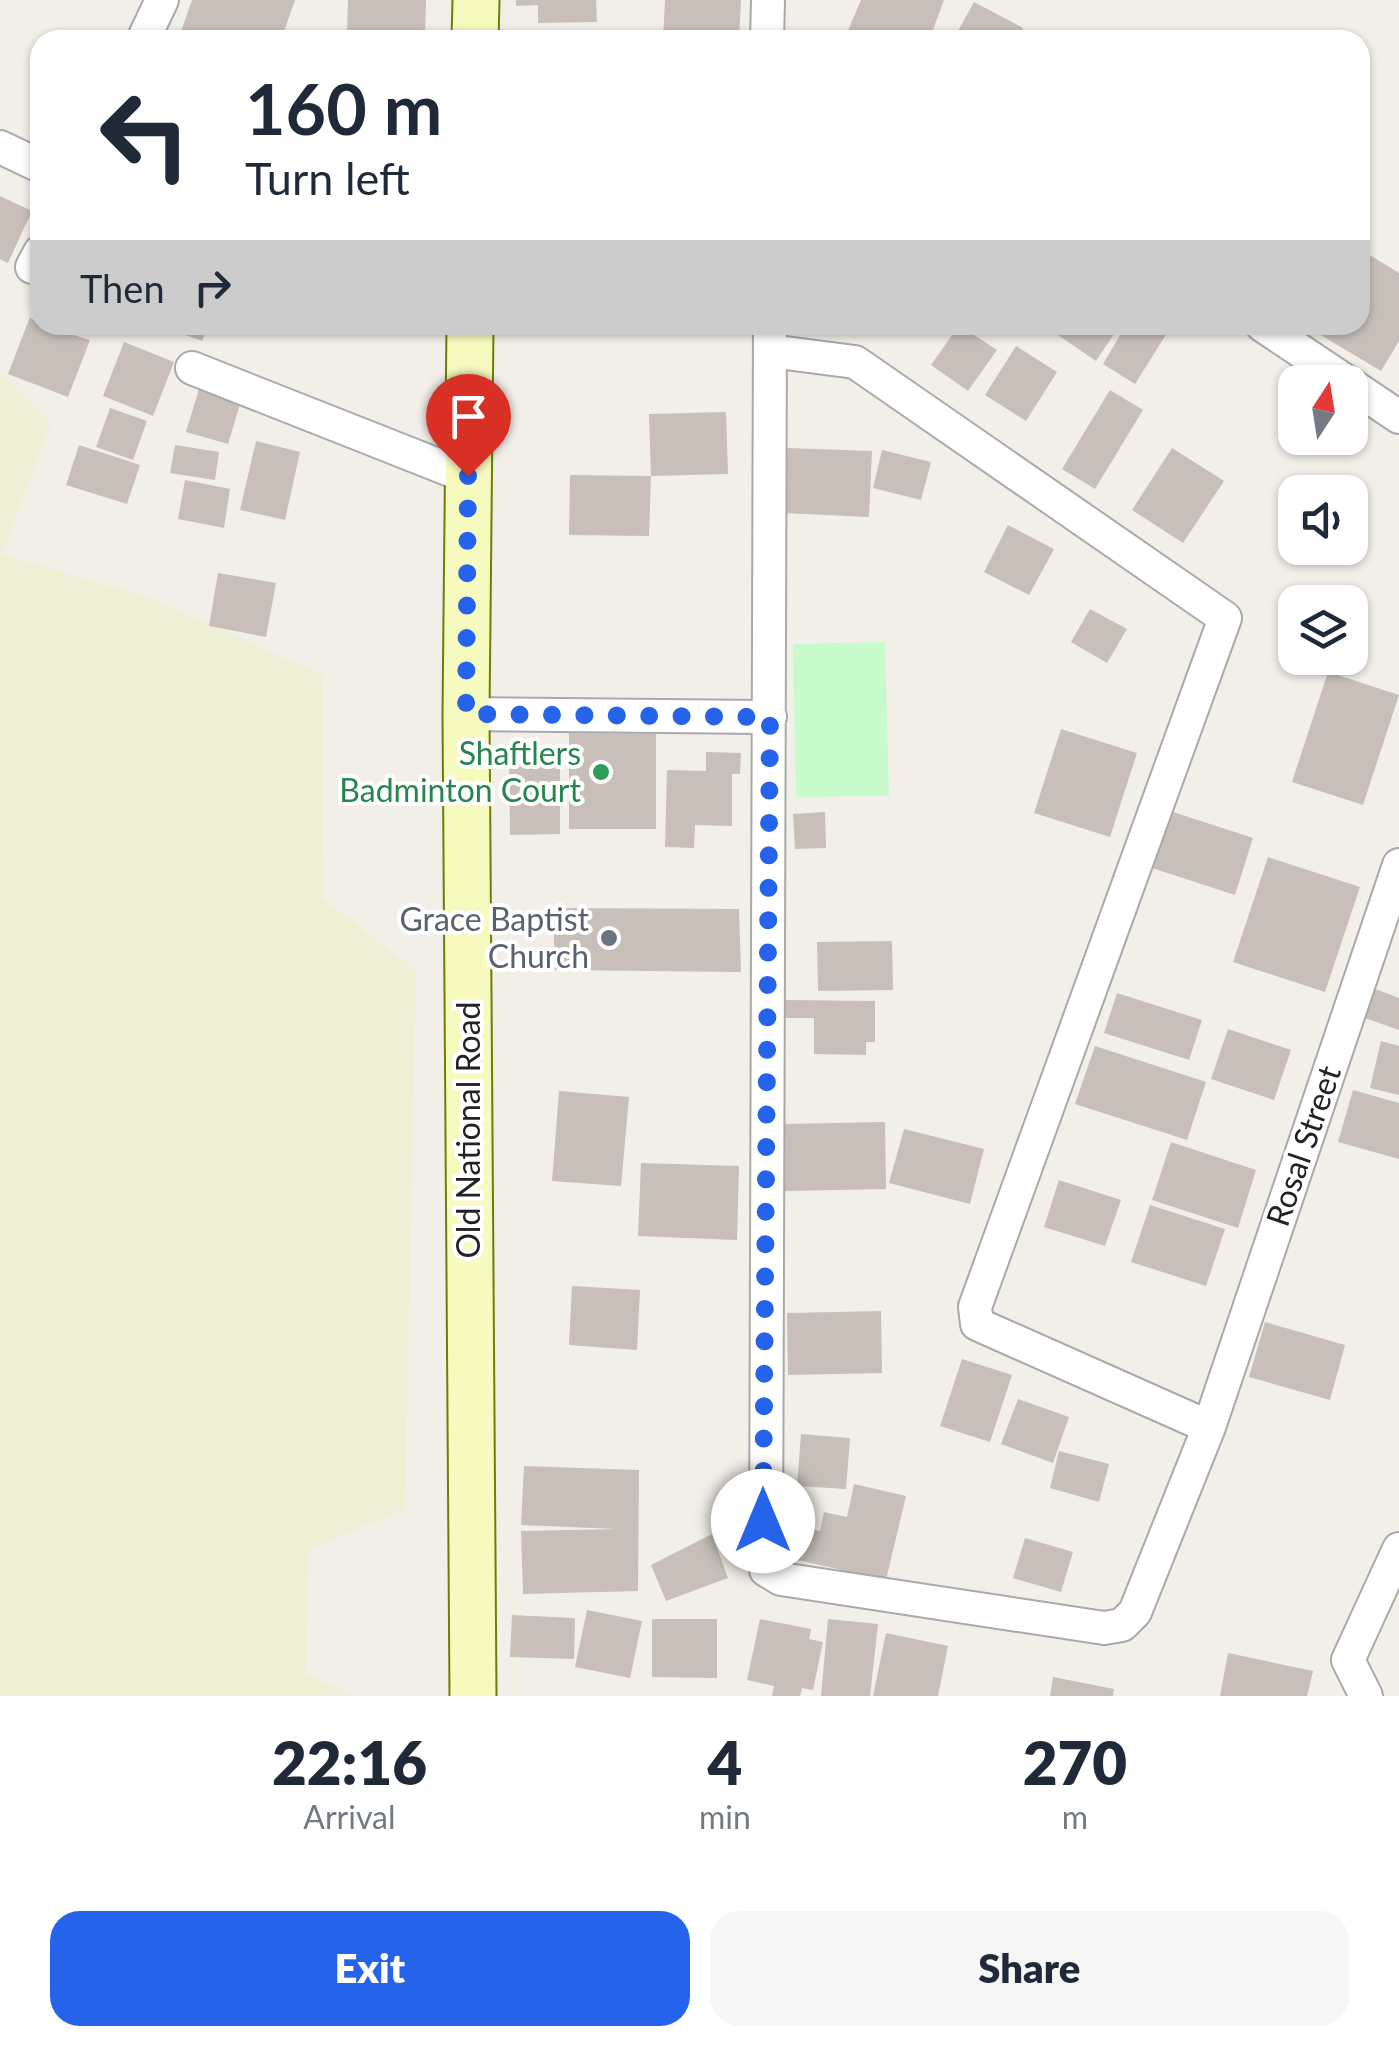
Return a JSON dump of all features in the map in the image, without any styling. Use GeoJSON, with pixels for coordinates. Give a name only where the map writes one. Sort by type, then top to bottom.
{"type":"FeatureCollection","features":[{"type":"Feature","properties":{"kind":"main road"},"geometry":{"type":"LineString","coordinates":[[475,30],[476,0]]}},
{"type":"Feature","properties":{"kind":"main road","name":"Old National Road"},"geometry":{"type":"LineString","coordinates":[[470,335],[466,714],[473,1696]]}},
{"type":"Feature","properties":{"kind":"street"},"geometry":{"type":"LineString","coordinates":[[148,30],[162,0]]}},
{"type":"Feature","properties":{"kind":"street"},"geometry":{"type":"LineString","coordinates":[[767,30],[768,0]]}},
{"type":"Feature","properties":{"kind":"street"},"geometry":{"type":"LineString","coordinates":[[0,147],[30,161]]}},
{"type":"Feature","properties":{"kind":"street"},"geometry":{"type":"LineString","coordinates":[[1277,335],[1320,365]]}},
{"type":"Feature","properties":{"kind":"street"},"geometry":{"type":"LineString","coordinates":[[466,714],[770,717],[770,338],[855,362],[1225,618],[975,1307],[977,1324],[1210,1426]]}},
{"type":"Feature","properties":{"kind":"street"},"geometry":{"type":"LineString","coordinates":[[192,368],[468,476]]}},
{"type":"Feature","properties":{"kind":"street"},"geometry":{"type":"LineString","coordinates":[[1368,397],[1399,418]]}},
{"type":"Feature","properties":{"kind":"street","name":"Rosal Street"},"geometry":{"type":"LineString","coordinates":[[770,717],[766,1570],[781,1580],[1104,1628],[1122,1625],[1135,1612],[1210,1426],[1399,865]]}},
{"type":"Feature","properties":{"kind":"street"},"geometry":{"type":"LineString","coordinates":[[1366,1696],[1348,1660],[1399,1549]]}},
{"type":"Feature","properties":{"kind":"green space"},"geometry":{"type":"Polygon","coordinates":[[[0,372],[51,424],[2,554],[149,598],[322,674],[323,899],[416,970],[405,1509],[308,1550],[306,1674],[356,1696],[0,1696],[0,372]]]}},
{"type":"Feature","properties":{"kind":"green space"},"geometry":{"type":"Polygon","coordinates":[[[885,642],[889,796],[796,797],[793,644],[885,642]]]}},
{"type":"Feature","properties":{"kind":"building"},"geometry":{"type":"Polygon","coordinates":[[[192,0],[295,0],[284,30],[182,30],[192,0]]]}},
{"type":"Feature","properties":{"kind":"building"},"geometry":{"type":"Polygon","coordinates":[[[348,0],[426,0],[425,30],[347,30],[348,0]]]}},
{"type":"Feature","properties":{"kind":"building"},"geometry":{"type":"Polygon","coordinates":[[[516,0],[596,0],[597,22],[538,23],[538,5],[516,6],[516,0]]]}},
{"type":"Feature","properties":{"kind":"building"},"geometry":{"type":"Polygon","coordinates":[[[665,0],[741,0],[740,30],[664,30],[665,0]]]}},
{"type":"Feature","properties":{"kind":"building"},"geometry":{"type":"Polygon","coordinates":[[[861,0],[944,0],[933,30],[848,30],[861,0]]]}},
{"type":"Feature","properties":{"kind":"building"},"geometry":{"type":"Polygon","coordinates":[[[974,2],[1023,28],[1022,30],[959,30],[974,2]]]}},
{"type":"Feature","properties":{"kind":"building"},"geometry":{"type":"Polygon","coordinates":[[[0,196],[30,210],[30,215],[8,263],[0,259],[0,196]]]}},
{"type":"Feature","properties":{"kind":"building"},"geometry":{"type":"Polygon","coordinates":[[[1370,255],[1399,273],[1399,341],[1381,371],[1321,335],[1370,335],[1370,255]]]}},
{"type":"Feature","properties":{"kind":"building"},"geometry":{"type":"Polygon","coordinates":[[[30,317],[30,335],[73,335],[90,340],[68,397],[8,374],[30,317]]]}},
{"type":"Feature","properties":{"kind":"building"},"geometry":{"type":"Polygon","coordinates":[[[952,335],[974,335],[997,350],[968,391],[931,365],[952,335]]]}},
{"type":"Feature","properties":{"kind":"building"},"geometry":{"type":"Polygon","coordinates":[[[1058,335],[1113,335],[1096,361],[1058,335]]]}},
{"type":"Feature","properties":{"kind":"building"},"geometry":{"type":"Polygon","coordinates":[[[1120,335],[1166,335],[1135,384],[1103,364],[1120,335]]]}},
{"type":"Feature","properties":{"kind":"building"},"geometry":{"type":"Polygon","coordinates":[[[124,342],[174,362],[153,416],[103,396],[124,342]]]}},
{"type":"Feature","properties":{"kind":"building"},"geometry":{"type":"Polygon","coordinates":[[[1016,346],[1057,372],[1026,421],[985,395],[1016,346]]]}},
{"type":"Feature","properties":{"kind":"building"},"geometry":{"type":"Polygon","coordinates":[[[199,389],[241,401],[228,444],[186,432],[199,389]]]}},
{"type":"Feature","properties":{"kind":"building"},"geometry":{"type":"Polygon","coordinates":[[[1110,390],[1143,410],[1095,489],[1062,469],[1110,390]]]}},
{"type":"Feature","properties":{"kind":"building"},"geometry":{"type":"Polygon","coordinates":[[[110,408],[147,421],[133,460],[96,447],[110,408]]]}},
{"type":"Feature","properties":{"kind":"building"},"geometry":{"type":"Polygon","coordinates":[[[726,412],[728,474],[651,476],[649,414],[726,412]]]}},
{"type":"Feature","properties":{"kind":"building"},"geometry":{"type":"Polygon","coordinates":[[[256,441],[300,452],[285,520],[240,510],[256,441]]]}},
{"type":"Feature","properties":{"kind":"building"},"geometry":{"type":"Polygon","coordinates":[[[79,445],[140,465],[127,504],[66,485],[79,445]]]}},
{"type":"Feature","properties":{"kind":"building"},"geometry":{"type":"Polygon","coordinates":[[[175,445],[219,452],[215,480],[170,473],[175,445]]]}},
{"type":"Feature","properties":{"kind":"building"},"geometry":{"type":"Polygon","coordinates":[[[787,448],[872,451],[869,517],[784,513],[787,448]]]}},
{"type":"Feature","properties":{"kind":"building"},"geometry":{"type":"Polygon","coordinates":[[[1172,448],[1224,481],[1183,543],[1132,510],[1172,448]]]}},
{"type":"Feature","properties":{"kind":"building"},"geometry":{"type":"Polygon","coordinates":[[[882,450],[931,462],[921,500],[873,488],[882,450]]]}},
{"type":"Feature","properties":{"kind":"building"},"geometry":{"type":"Polygon","coordinates":[[[570,475],[651,476],[649,536],[569,535],[570,475]]]}},
{"type":"Feature","properties":{"kind":"building"},"geometry":{"type":"Polygon","coordinates":[[[185,480],[230,489],[224,528],[178,519],[185,480]]]}},
{"type":"Feature","properties":{"kind":"building"},"geometry":{"type":"Polygon","coordinates":[[[1008,525],[1054,549],[1029,595],[984,572],[1008,525]]]}},
{"type":"Feature","properties":{"kind":"building"},"geometry":{"type":"Polygon","coordinates":[[[218,573],[276,583],[266,637],[209,626],[218,573]]]}},
{"type":"Feature","properties":{"kind":"building"},"geometry":{"type":"Polygon","coordinates":[[[1090,609],[1127,629],[1107,663],[1071,642],[1090,609]]]}},
{"type":"Feature","properties":{"kind":"building"},"geometry":{"type":"Polygon","coordinates":[[[1327,675],[1399,695],[1363,805],[1292,782],[1327,675]]]}},
{"type":"Feature","properties":{"kind":"building"},"geometry":{"type":"Polygon","coordinates":[[[1061,729],[1137,753],[1110,837],[1034,813],[1061,729]]]}},
{"type":"Feature","properties":{"kind":"building"},"geometry":{"type":"Polygon","coordinates":[[[569,733],[656,734],[656,829],[569,829],[569,733]]]}},
{"type":"Feature","properties":{"kind":"building"},"geometry":{"type":"Polygon","coordinates":[[[560,752],[560,834],[510,835],[509,753],[560,752]]]}},
{"type":"Feature","properties":{"kind":"building"},"geometry":{"type":"Polygon","coordinates":[[[706,752],[741,753],[740,774],[732,774],[732,826],[695,825],[694,848],[665,847],[667,770],[706,771],[706,752]]]}},
{"type":"Feature","properties":{"kind":"building"},"geometry":{"type":"Polygon","coordinates":[[[1167,810],[1253,838],[1235,895],[1149,867],[1167,810]]]}},
{"type":"Feature","properties":{"kind":"building"},"geometry":{"type":"Polygon","coordinates":[[[825,812],[826,848],[795,849],[793,814],[825,812]]]}},
{"type":"Feature","properties":{"kind":"building"},"geometry":{"type":"Polygon","coordinates":[[[1268,857],[1360,887],[1325,992],[1233,962],[1268,857]]]}},
{"type":"Feature","properties":{"kind":"building"},"geometry":{"type":"Polygon","coordinates":[[[553,908],[739,909],[741,972],[555,970],[553,908]]]}},
{"type":"Feature","properties":{"kind":"building"},"geometry":{"type":"Polygon","coordinates":[[[892,941],[893,990],[818,991],[817,942],[892,941]]]}},
{"type":"Feature","properties":{"kind":"building"},"geometry":{"type":"Polygon","coordinates":[[[1370,987],[1399,998],[1399,1030],[1359,1016],[1370,987]]]}},
{"type":"Feature","properties":{"kind":"building"},"geometry":{"type":"Polygon","coordinates":[[[1117,993],[1202,1020],[1189,1060],[1104,1033],[1117,993]]]}},
{"type":"Feature","properties":{"kind":"building"},"geometry":{"type":"Polygon","coordinates":[[[785,1000],[875,1001],[875,1042],[866,1042],[866,1055],[814,1054],[814,1018],[785,1018],[785,1000]]]}},
{"type":"Feature","properties":{"kind":"building"},"geometry":{"type":"Polygon","coordinates":[[[1228,1029],[1291,1050],[1274,1100],[1211,1079],[1228,1029]]]}},
{"type":"Feature","properties":{"kind":"building"},"geometry":{"type":"Polygon","coordinates":[[[1381,1041],[1399,1046],[1399,1095],[1370,1088],[1381,1041]]]}},
{"type":"Feature","properties":{"kind":"building"},"geometry":{"type":"Polygon","coordinates":[[[1095,1046],[1206,1082],[1187,1140],[1075,1104],[1095,1046]]]}},
{"type":"Feature","properties":{"kind":"building"},"geometry":{"type":"Polygon","coordinates":[[[1353,1090],[1399,1103],[1399,1159],[1338,1142],[1353,1090]]]}},
{"type":"Feature","properties":{"kind":"building"},"geometry":{"type":"Polygon","coordinates":[[[559,1091],[629,1097],[621,1186],[552,1181],[559,1091]]]}},
{"type":"Feature","properties":{"kind":"building"},"geometry":{"type":"Polygon","coordinates":[[[885,1122],[886,1189],[784,1191],[783,1124],[885,1122]]]}},
{"type":"Feature","properties":{"kind":"building"},"geometry":{"type":"Polygon","coordinates":[[[904,1129],[984,1149],[970,1204],[889,1183],[904,1129]]]}},
{"type":"Feature","properties":{"kind":"building"},"geometry":{"type":"Polygon","coordinates":[[[1171,1142],[1256,1170],[1238,1228],[1152,1200],[1171,1142]]]}},
{"type":"Feature","properties":{"kind":"building"},"geometry":{"type":"Polygon","coordinates":[[[641,1163],[739,1166],[737,1240],[638,1236],[641,1163]]]}},
{"type":"Feature","properties":{"kind":"building"},"geometry":{"type":"Polygon","coordinates":[[[1059,1180],[1121,1200],[1105,1246],[1044,1227],[1059,1180]]]}},
{"type":"Feature","properties":{"kind":"building"},"geometry":{"type":"Polygon","coordinates":[[[1150,1205],[1225,1229],[1206,1286],[1131,1262],[1150,1205]]]}},
{"type":"Feature","properties":{"kind":"building"},"geometry":{"type":"Polygon","coordinates":[[[572,1286],[640,1290],[637,1350],[569,1345],[572,1286]]]}},
{"type":"Feature","properties":{"kind":"building"},"geometry":{"type":"Polygon","coordinates":[[[881,1311],[882,1373],[788,1375],[787,1313],[881,1311]]]}},
{"type":"Feature","properties":{"kind":"building"},"geometry":{"type":"Polygon","coordinates":[[[1265,1322],[1345,1345],[1330,1400],[1249,1377],[1265,1322]]]}},
{"type":"Feature","properties":{"kind":"building"},"geometry":{"type":"Polygon","coordinates":[[[962,1359],[1012,1375],[990,1442],[940,1426],[962,1359]]]}},
{"type":"Feature","properties":{"kind":"building"},"geometry":{"type":"Polygon","coordinates":[[[1018,1399],[1069,1417],[1053,1463],[1001,1444],[1018,1399]]]}},
{"type":"Feature","properties":{"kind":"building"},"geometry":{"type":"Polygon","coordinates":[[[801,1434],[850,1438],[846,1489],[797,1486],[801,1434]]]}},
{"type":"Feature","properties":{"kind":"building"},"geometry":{"type":"Polygon","coordinates":[[[1059,1451],[1109,1464],[1099,1502],[1050,1488],[1059,1451]]]}},
{"type":"Feature","properties":{"kind":"building"},"geometry":{"type":"Polygon","coordinates":[[[524,1466],[639,1470],[638,1591],[523,1594],[521,1531],[618,1529],[521,1525],[524,1466]]]}},
{"type":"Feature","properties":{"kind":"building"},"geometry":{"type":"Polygon","coordinates":[[[854,1484],[906,1496],[886,1580],[793,1559],[801,1527],[820,1531],[824,1512],[847,1517],[854,1484]]]}},
{"type":"Feature","properties":{"kind":"building"},"geometry":{"type":"Polygon","coordinates":[[[712,1534],[728,1578],[666,1601],[651,1565],[712,1534]]]}},
{"type":"Feature","properties":{"kind":"building"},"geometry":{"type":"Polygon","coordinates":[[[1025,1538],[1073,1552],[1061,1592],[1013,1578],[1025,1538]]]}},
{"type":"Feature","properties":{"kind":"building"},"geometry":{"type":"Polygon","coordinates":[[[587,1610],[642,1621],[630,1678],[575,1667],[587,1610]]]}},
{"type":"Feature","properties":{"kind":"building"},"geometry":{"type":"Polygon","coordinates":[[[512,1615],[575,1618],[574,1659],[510,1657],[512,1615]]]}},
{"type":"Feature","properties":{"kind":"building"},"geometry":{"type":"Polygon","coordinates":[[[652,1619],[717,1619],[717,1678],[652,1677],[652,1619]]]}},
{"type":"Feature","properties":{"kind":"building"},"geometry":{"type":"Polygon","coordinates":[[[760,1619],[811,1629],[809,1639],[823,1642],[813,1690],[802,1688],[800,1696],[772,1696],[774,1686],[747,1680],[760,1619]]]}},
{"type":"Feature","properties":{"kind":"building"},"geometry":{"type":"Polygon","coordinates":[[[828,1619],[878,1624],[870,1696],[821,1696],[828,1619]]]}},
{"type":"Feature","properties":{"kind":"building"},"geometry":{"type":"Polygon","coordinates":[[[886,1633],[948,1646],[938,1696],[873,1696],[886,1633]]]}},
{"type":"Feature","properties":{"kind":"building"},"geometry":{"type":"Polygon","coordinates":[[[1228,1653],[1313,1671],[1307,1696],[1220,1696],[1228,1653]]]}},
{"type":"Feature","properties":{"kind":"building"},"geometry":{"type":"Polygon","coordinates":[[[1053,1677],[1114,1689],[1113,1696],[1050,1696],[1053,1677]]]}},
{"type":"Feature","properties":{"kind":"place","name":"Shaftlers Badminton Court"},"geometry":{"type":"Point","coordinates":[601,772]}},
{"type":"Feature","properties":{"kind":"place","name":"Grace Baptist Church"},"geometry":{"type":"Point","coordinates":[609,938]}},
{"type":"Feature","properties":{"kind":"route"},"geometry":{"type":"LineString","coordinates":[[468,476],[466,714],[770,717],[763,1521]]}}]}
